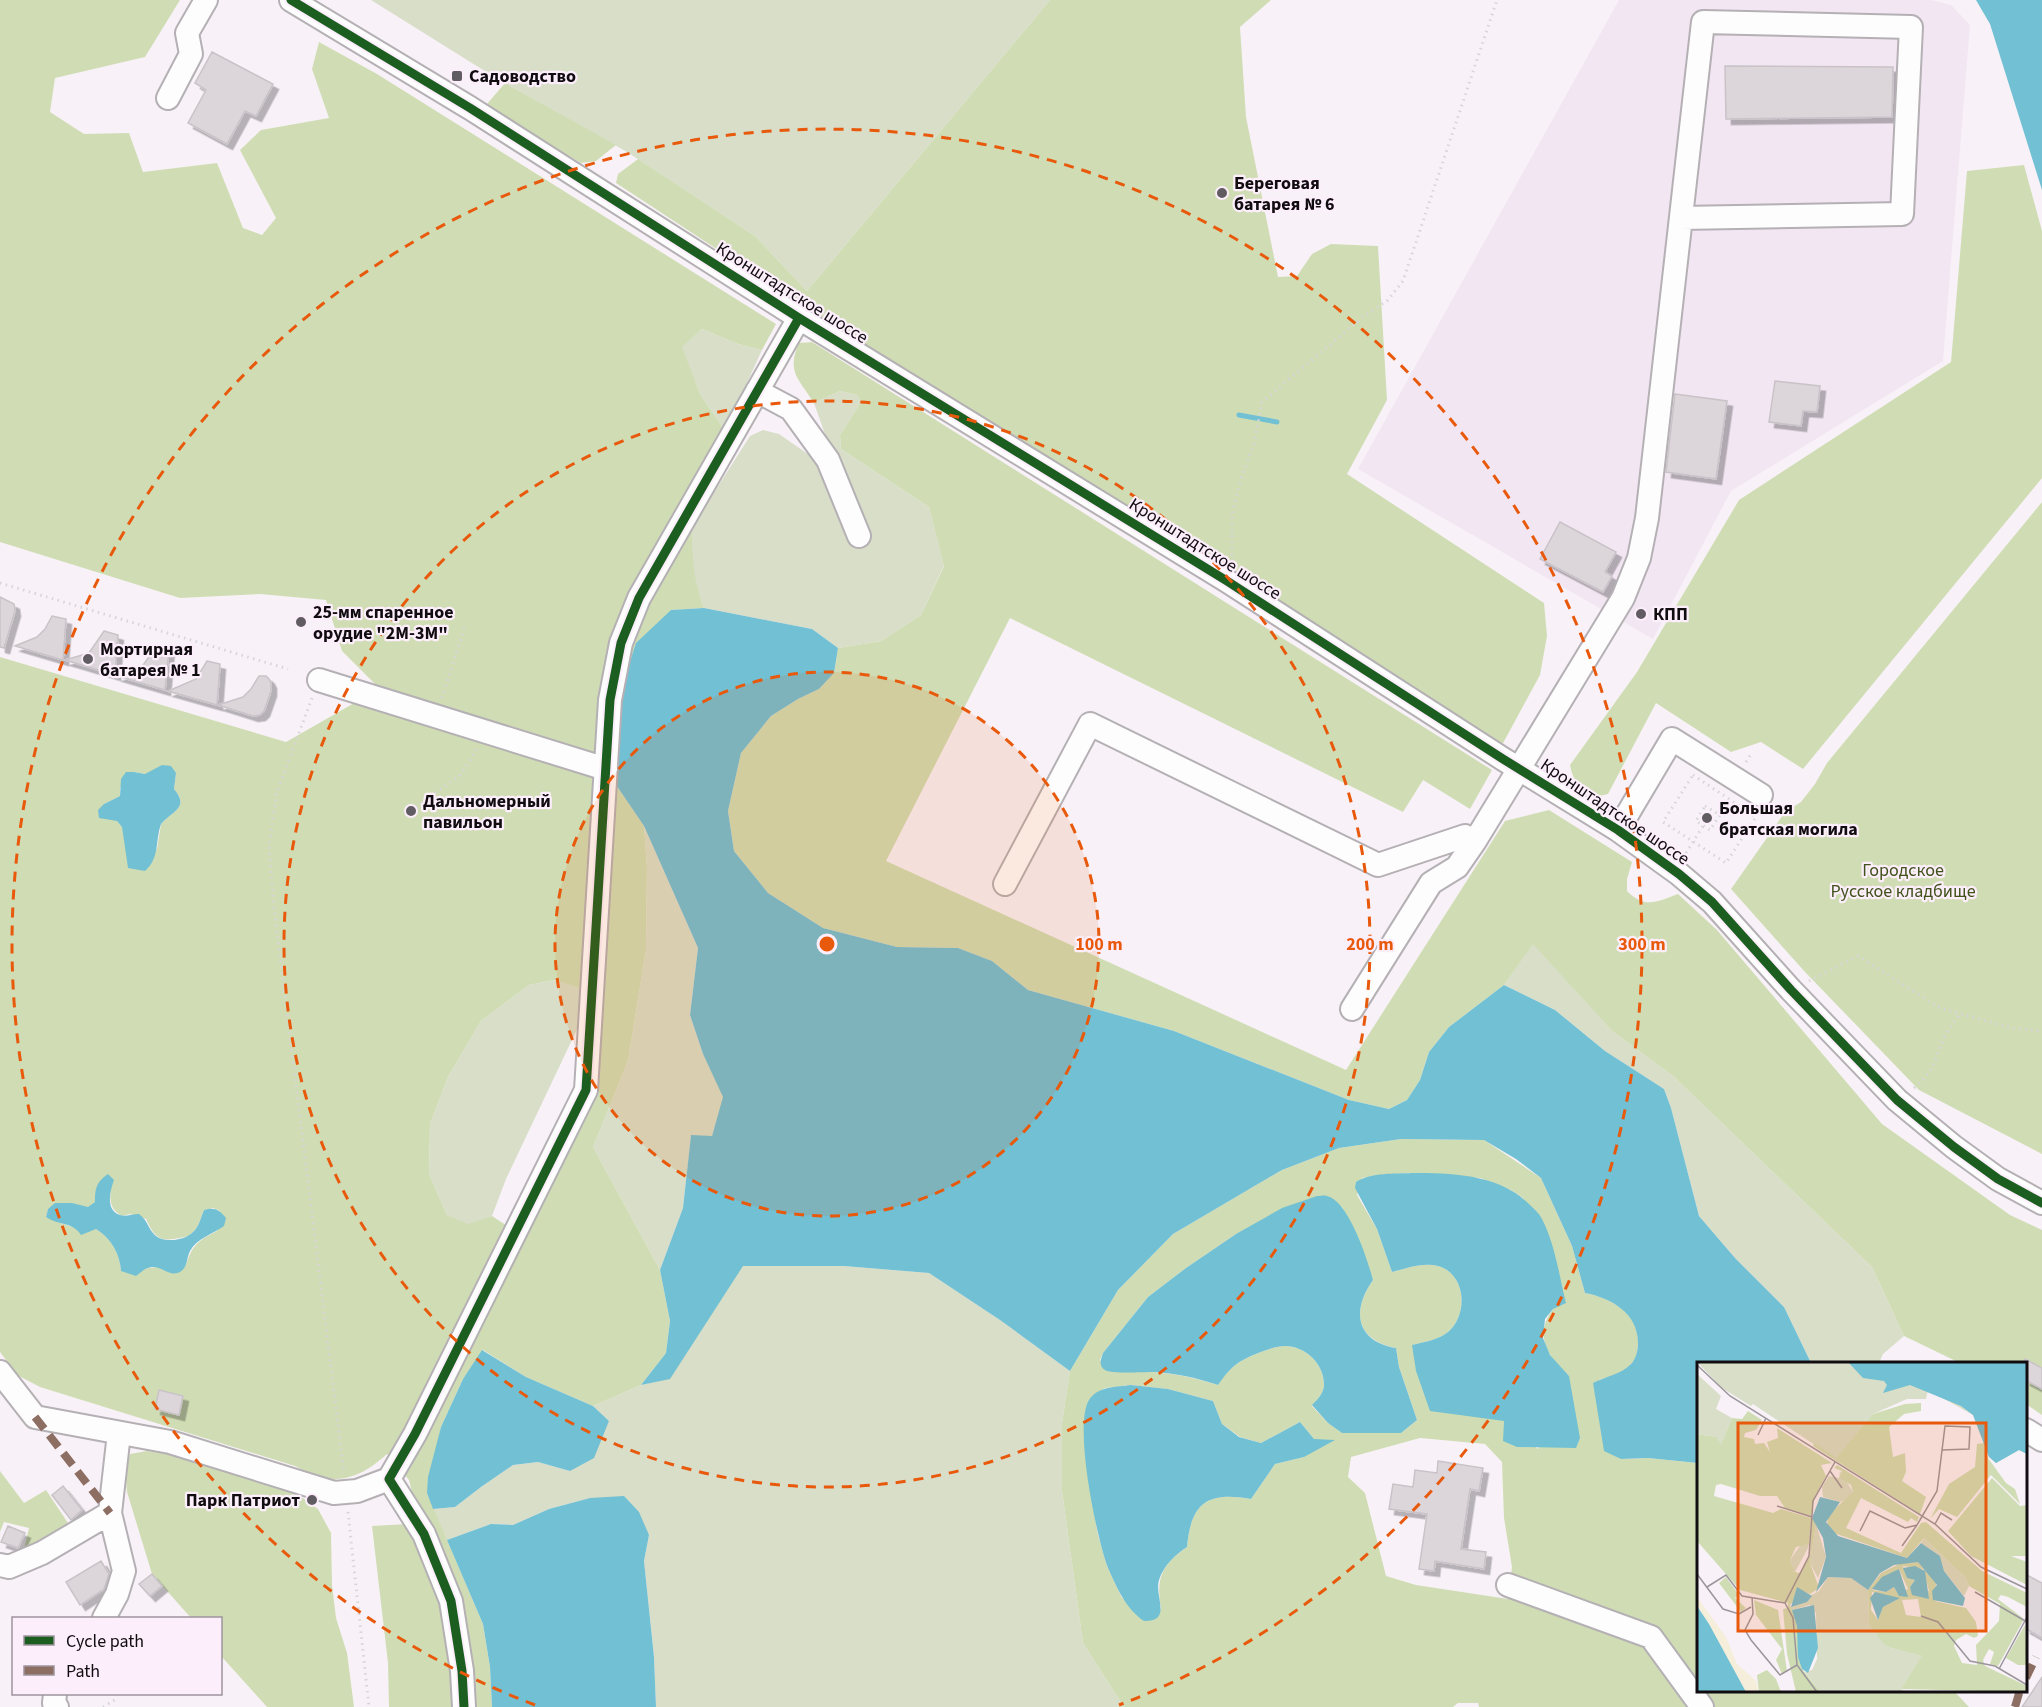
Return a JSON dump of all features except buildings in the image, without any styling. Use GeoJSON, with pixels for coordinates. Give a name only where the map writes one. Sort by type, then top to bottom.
{"type":"FeatureCollection","features":[{"type":"Feature","properties":{"kind":"street"},"geometry":{"type":"LineString","coordinates":[[168,98],[191,54],[187,33],[206,0]]}},
{"type":"Feature","properties":{"kind":"street","name":"Кронштадтское шоссе"},"geometry":{"type":"LineString","coordinates":[[291,0],[455,99],[799,318],[1216,575],[1618,830],[1679,874],[1712,902],[1791,990],[1901,1103],[1963,1154],[1998,1179],[2042,1203]]}},
{"type":"Feature","properties":{"kind":"street"},"geometry":{"type":"LineString","coordinates":[[1352,1009],[1431,883],[1457,867],[1474,841],[1623,598],[1639,558],[1652,478],[1681,218],[1703,22],[1911,27],[1902,214],[1681,218]]}},
{"type":"Feature","properties":{"kind":"street"},"geometry":{"type":"LineString","coordinates":[[0,1372],[34,1417],[170,1442],[334,1493],[345,1485],[357,1491],[389,1479],[415,1434],[586,1090],[610,700],[621,643],[639,598],[799,318]]}},
{"type":"Feature","properties":{"kind":"street"},"geometry":{"type":"LineString","coordinates":[[757,391],[791,409],[828,460],[859,536]]}},
{"type":"Feature","properties":{"kind":"street"},"geometry":{"type":"LineString","coordinates":[[319,680],[606,769]]}},
{"type":"Feature","properties":{"kind":"street"},"geometry":{"type":"LineString","coordinates":[[1005,884],[1090,724],[1378,865],[1465,836],[1474,841]]}},
{"type":"Feature","properties":{"kind":"street"},"geometry":{"type":"LineString","coordinates":[[1618,830],[1672,739],[1761,795]]}},
{"type":"Feature","properties":{"kind":"street"},"geometry":{"type":"LineString","coordinates":[[2027,1431],[2042,1440]]}},
{"type":"Feature","properties":{"kind":"street"},"geometry":{"type":"LineString","coordinates":[[105,1617],[117,1594],[124,1571],[110,1513],[119,1433]]}},
{"type":"Feature","properties":{"kind":"street"},"geometry":{"type":"LineString","coordinates":[[389,1479],[424,1534],[451,1601],[462,1671],[464,1707]]}},
{"type":"Feature","properties":{"kind":"street"},"geometry":{"type":"LineString","coordinates":[[0,1565],[9,1567],[42,1553],[110,1513]]}},
{"type":"Feature","properties":{"kind":"street"},"geometry":{"type":"LineString","coordinates":[[1508,1586],[1650,1637],[1702,1707]]}},
{"type":"Feature","properties":{"kind":"path"},"geometry":{"type":"LineString","coordinates":[[1232,563],[1232,515],[1239,485],[1254,444],[1262,402],[1364,316],[1387,301],[1403,281],[1497,0]]}},
{"type":"Feature","properties":{"kind":"path"},"geometry":{"type":"LineString","coordinates":[[0,583],[288,669]]}},
{"type":"Feature","properties":{"kind":"path"},"geometry":{"type":"LineString","coordinates":[[436,717],[464,628]]}},
{"type":"Feature","properties":{"kind":"path"},"geometry":{"type":"LineString","coordinates":[[319,680],[278,792],[269,846],[274,911],[345,1485],[369,1707]]}},
{"type":"Feature","properties":{"kind":"path"},"geometry":{"type":"LineString","coordinates":[[411,811],[460,775],[488,732]]}},
{"type":"Feature","properties":{"kind":"path"},"geometry":{"type":"LineString","coordinates":[[1693,775],[1756,817],[1726,863],[1693,842],[1663,822],[1693,775]]}},
{"type":"Feature","properties":{"kind":"path"},"geometry":{"type":"LineString","coordinates":[[1705,806],[1720,815],[1710,830],[1703,825],[1695,821],[1705,806]]}},
{"type":"Feature","properties":{"kind":"path"},"geometry":{"type":"LineString","coordinates":[[1682,860],[1703,825]]}},
{"type":"Feature","properties":{"kind":"path"},"geometry":{"type":"LineString","coordinates":[[1791,990],[1858,956],[1940,1008],[2012,1028],[2042,1031]]}},
{"type":"Feature","properties":{"kind":"path"},"geometry":{"type":"LineString","coordinates":[[1901,1103],[1924,1079],[1936,1062],[1945,1037],[1960,1013]]}},
{"type":"Feature","properties":{"kind":"path"},"geometry":{"type":"LineString","coordinates":[[103,1707],[116,1699]]}},
{"type":"Feature","properties":{"kind":"shaded area"},"geometry":{"type":"Polygon","coordinates":[[[1619,0],[1931,0],[1951,5],[1970,25],[1943,361],[1731,491],[1653,639],[1358,469],[1619,0]]]}},
{"type":"Feature","properties":{"kind":"green space"},"geometry":{"type":"Polygon","coordinates":[[[0,0],[180,0],[145,57],[55,78],[50,112],[84,134],[129,133],[143,172],[217,163],[243,228],[262,235],[276,218],[240,150],[261,130],[329,118],[312,69],[319,42],[377,74],[776,324],[762,350],[738,344],[702,329],[682,347],[700,394],[725,431],[632,599],[599,759],[384,693],[342,651],[326,600],[260,594],[180,598],[0,542],[0,0]]]}},
{"type":"Feature","properties":{"kind":"green space"},"geometry":{"type":"Polygon","coordinates":[[[371,0],[1050,0],[807,291],[755,236],[627,152],[496,78],[371,0]]]}},
{"type":"Feature","properties":{"kind":"green space"},"geometry":{"type":"Polygon","coordinates":[[[1050,0],[1271,0],[1240,27],[1246,117],[1278,277],[1297,276],[1312,254],[1331,244],[1378,246],[1387,400],[1347,474],[1544,603],[1547,636],[1540,675],[1502,745],[799,303],[616,183],[618,174],[638,159],[755,236],[807,291],[1050,0]]]}},
{"type":"Feature","properties":{"kind":"green space"},"geometry":{"type":"Polygon","coordinates":[[[505,83],[616,145],[596,161],[581,163],[490,110],[487,104],[505,83]]]}},
{"type":"Feature","properties":{"kind":"green space"},"geometry":{"type":"Polygon","coordinates":[[[2024,165],[2042,231],[2042,478],[1803,769],[1761,742],[1731,752],[1656,703],[1608,794],[1595,797],[1586,791],[1578,785],[1570,765],[1637,672],[1739,500],[1951,362],[1967,171],[2024,165]]]}},
{"type":"Feature","properties":{"kind":"green space"},"geometry":{"type":"Polygon","coordinates":[[[702,329],[738,344],[762,350],[725,431],[700,394],[681,347],[702,329]]]}},
{"type":"Feature","properties":{"kind":"green space"},"geometry":{"type":"Polygon","coordinates":[[[812,342],[1492,770],[1470,809],[1423,780],[1403,812],[1010,618],[886,861],[1346,1070],[1505,821],[1549,810],[1632,862],[1627,879],[1627,891],[1633,897],[1651,902],[1678,894],[1717,930],[1882,1124],[2010,1215],[2042,1230],[2042,1415],[2027,1405],[2027,1362],[1958,1362],[1904,1336],[1872,1267],[1673,1076],[1612,1031],[1533,944],[1504,985],[1449,1027],[1429,1052],[1420,1080],[1407,1100],[1389,1109],[1349,1100],[1174,1031],[1028,990],[992,961],[958,948],[897,947],[823,928],[768,893],[734,851],[728,811],[741,753],[771,716],[819,689],[834,673],[838,648],[881,641],[921,615],[944,566],[929,507],[841,449],[840,435],[861,402],[857,395],[840,391],[814,403],[799,381],[794,368],[795,353],[799,343],[812,342]]]}},
{"type":"Feature","properties":{"kind":"green space"},"geometry":{"type":"Polygon","coordinates":[[[840,391],[857,395],[861,402],[840,435],[841,449],[929,507],[944,565],[921,615],[881,641],[838,648],[812,629],[704,608],[692,565],[692,527],[750,436],[763,430],[779,434],[818,461],[832,454],[814,403],[840,391]]]}},
{"type":"Feature","properties":{"kind":"green space","name":"Городское Русское кладбище"},"geometry":{"type":"Polygon","coordinates":[[[2042,502],[2042,1154],[1919,1090],[1805,972],[1731,889],[1785,812],[1801,802],[1827,763],[2042,502]]]}},
{"type":"Feature","properties":{"kind":"green space"},"geometry":{"type":"Polygon","coordinates":[[[692,527],[694,568],[704,608],[671,610],[624,680],[625,645],[692,527]]]}},
{"type":"Feature","properties":{"kind":"green space"},"geometry":{"type":"Polygon","coordinates":[[[0,657],[286,742],[356,702],[597,776],[585,990],[554,980],[529,985],[481,1021],[448,1077],[430,1124],[429,1174],[447,1215],[468,1224],[492,1216],[512,1229],[591,1091],[612,779],[644,826],[647,867],[646,950],[628,1061],[593,1147],[660,1270],[670,1321],[666,1353],[641,1385],[593,1406],[526,1377],[483,1350],[463,1379],[441,1427],[427,1493],[483,1624],[490,1667],[492,1707],[389,1707],[388,1663],[372,1526],[408,1524],[416,1509],[409,1480],[387,1454],[374,1465],[352,1476],[335,1479],[314,1476],[295,1466],[40,1387],[17,1375],[0,1352],[0,657]],[[134,772],[120,788],[120,796],[104,804],[122,827],[125,835],[157,849],[161,824],[180,805],[174,789],[176,773],[134,772]],[[111,1189],[88,1208],[71,1203],[48,1209],[46,1217],[85,1230],[96,1229],[110,1241],[117,1252],[121,1271],[158,1267],[165,1271],[186,1265],[197,1244],[217,1231],[220,1211],[213,1208],[204,1210],[197,1227],[190,1234],[173,1239],[162,1239],[152,1231],[146,1219],[130,1214],[122,1216],[115,1211],[110,1197],[111,1189]]]}},
{"type":"Feature","properties":{"kind":"green space"},"geometry":{"type":"Polygon","coordinates":[[[644,826],[698,948],[690,1015],[703,1054],[724,1097],[712,1136],[691,1136],[683,1208],[660,1270],[593,1147],[628,1061],[646,950],[647,867],[644,826]]]}},
{"type":"Feature","properties":{"kind":"green space"},"geometry":{"type":"Polygon","coordinates":[[[1533,943],[1612,1031],[1673,1076],[1872,1267],[1904,1336],[1883,1354],[1879,1362],[1811,1362],[1784,1307],[1735,1258],[1699,1216],[1664,1089],[1605,1051],[1555,1010],[1504,985],[1533,943]]]}},
{"type":"Feature","properties":{"kind":"green space"},"geometry":{"type":"Polygon","coordinates":[[[554,980],[585,990],[580,1023],[506,1179],[492,1216],[468,1225],[447,1215],[429,1174],[430,1124],[448,1077],[481,1021],[529,985],[554,980]]]}},
{"type":"Feature","properties":{"kind":"green space"},"geometry":{"type":"Polygon","coordinates":[[[1401,1139],[1484,1140],[1541,1178],[1572,1246],[1585,1293],[1621,1308],[1628,1314],[1637,1331],[1637,1350],[1632,1363],[1621,1372],[1599,1380],[1621,1459],[1648,1458],[1697,1463],[1697,1692],[1955,1692],[1969,1707],[1479,1707],[1478,1703],[1458,1703],[1453,1707],[1124,1707],[1083,1643],[1062,1491],[1062,1423],[1070,1371],[1118,1290],[1173,1234],[1282,1170],[1339,1148],[1401,1139]],[[1412,1173],[1362,1178],[1357,1195],[1377,1229],[1392,1272],[1421,1265],[1438,1266],[1448,1270],[1455,1277],[1459,1286],[1461,1306],[1455,1325],[1444,1335],[1413,1345],[1538,1449],[1569,1376],[1549,1354],[1546,1345],[1544,1328],[1553,1309],[1523,1198],[1511,1190],[1480,1178],[1412,1173]],[[1342,1207],[1236,1234],[1148,1297],[1103,1353],[1100,1360],[1113,1372],[1166,1373],[1218,1385],[1231,1369],[1250,1356],[1273,1348],[1293,1347],[1307,1353],[1318,1364],[1324,1386],[1312,1406],[1328,1423],[1342,1433],[1401,1433],[1417,1420],[1399,1367],[1396,1348],[1372,1338],[1361,1323],[1362,1303],[1373,1280],[1342,1207]],[[1131,1385],[1105,1388],[1089,1400],[1084,1437],[1094,1512],[1107,1566],[1122,1598],[1161,1609],[1159,1589],[1162,1574],[1171,1560],[1187,1547],[1192,1520],[1197,1510],[1212,1499],[1236,1497],[1251,1499],[1275,1464],[1304,1457],[1314,1439],[1300,1422],[1261,1443],[1240,1437],[1222,1424],[1213,1401],[1168,1389],[1131,1385]],[[1420,1438],[1351,1457],[1348,1477],[1365,1493],[1386,1576],[1416,1585],[1508,1599],[1512,1567],[1504,1518],[1502,1462],[1485,1444],[1420,1438]]]}},
{"type":"Feature","properties":{"kind":"green space"},"geometry":{"type":"Polygon","coordinates":[[[742,1266],[844,1266],[929,1273],[1000,1320],[1070,1371],[1062,1423],[1062,1491],[1083,1643],[1124,1707],[656,1707],[654,1657],[644,1561],[649,1535],[590,1498],[549,1509],[513,1525],[491,1524],[447,1540],[433,1509],[455,1507],[513,1465],[538,1462],[570,1471],[609,1421],[593,1406],[641,1385],[670,1378],[742,1266]]]}},
{"type":"Feature","properties":{"kind":"green space"},"geometry":{"type":"Polygon","coordinates":[[[147,1451],[173,1455],[296,1493],[318,1509],[331,1533],[332,1585],[336,1618],[347,1653],[354,1707],[267,1707],[222,1657],[222,1617],[190,1617],[152,1574],[127,1492],[125,1468],[130,1454],[147,1451]]]}},
{"type":"Feature","properties":{"kind":"green space"},"geometry":{"type":"Polygon","coordinates":[[[0,1471],[24,1503],[46,1490],[68,1523],[24,1549],[29,1528],[4,1522],[0,1532],[0,1471]]]}},
{"type":"Feature","properties":{"kind":"water"},"geometry":{"type":"Polygon","coordinates":[[[1976,0],[2042,0],[2042,190],[1990,24],[1976,0]]]}},
{"type":"Feature","properties":{"kind":"water"},"geometry":{"type":"Polygon","coordinates":[[[704,608],[812,629],[838,648],[834,673],[819,689],[771,716],[741,753],[728,811],[734,851],[768,893],[823,928],[897,947],[958,948],[992,961],[1028,990],[1174,1031],[1349,1100],[1389,1109],[1407,1100],[1420,1080],[1429,1052],[1449,1027],[1504,985],[1555,1010],[1605,1051],[1664,1089],[1699,1216],[1735,1258],[1784,1307],[1811,1362],[1697,1362],[1697,1463],[1648,1458],[1621,1459],[1604,1451],[1593,1383],[1618,1373],[1631,1364],[1637,1351],[1637,1332],[1628,1315],[1613,1303],[1585,1293],[1572,1246],[1541,1178],[1516,1159],[1484,1140],[1401,1139],[1339,1148],[1282,1170],[1173,1234],[1118,1290],[1070,1371],[1000,1320],[929,1273],[844,1266],[743,1266],[670,1379],[641,1385],[666,1353],[670,1321],[660,1270],[683,1208],[691,1135],[712,1136],[723,1097],[703,1054],[690,1015],[698,948],[644,826],[612,779],[617,709],[636,643],[671,610],[704,608]]]}},
{"type":"Feature","properties":{"kind":"water"},"geometry":{"type":"Polygon","coordinates":[[[162,765],[171,766],[176,773],[174,789],[180,805],[161,824],[155,855],[150,866],[145,871],[128,868],[122,827],[117,821],[99,818],[98,810],[104,804],[120,796],[121,779],[126,772],[145,774],[162,765]]]}},
{"type":"Feature","properties":{"kind":"water"},"geometry":{"type":"Polygon","coordinates":[[[1412,1173],[1459,1175],[1490,1181],[1518,1195],[1541,1217],[1553,1249],[1566,1303],[1553,1309],[1545,1319],[1543,1338],[1550,1355],[1569,1376],[1580,1438],[1576,1448],[1517,1447],[1503,1441],[1504,1421],[1430,1411],[1416,1371],[1412,1345],[1440,1337],[1455,1325],[1461,1306],[1459,1286],[1455,1277],[1448,1270],[1438,1266],[1421,1265],[1392,1272],[1377,1229],[1355,1188],[1356,1182],[1369,1177],[1412,1173]]]}},
{"type":"Feature","properties":{"kind":"water"},"geometry":{"type":"Polygon","coordinates":[[[108,1174],[114,1180],[110,1205],[115,1213],[122,1216],[139,1214],[153,1233],[162,1239],[173,1240],[189,1235],[197,1227],[204,1210],[208,1209],[219,1211],[226,1218],[224,1226],[201,1239],[193,1247],[180,1272],[172,1273],[152,1267],[136,1276],[121,1271],[114,1247],[96,1229],[81,1235],[74,1228],[46,1217],[48,1209],[55,1203],[72,1203],[88,1207],[95,1202],[97,1186],[108,1174]]]}},
{"type":"Feature","properties":{"kind":"water"},"geometry":{"type":"Polygon","coordinates":[[[1317,1196],[1327,1196],[1335,1200],[1343,1209],[1367,1260],[1373,1280],[1362,1303],[1361,1323],[1365,1332],[1372,1339],[1396,1348],[1399,1367],[1417,1420],[1401,1433],[1342,1433],[1328,1423],[1312,1405],[1320,1397],[1324,1386],[1318,1364],[1307,1353],[1293,1347],[1273,1348],[1250,1356],[1231,1369],[1218,1385],[1169,1373],[1114,1372],[1105,1370],[1101,1366],[1103,1353],[1148,1297],[1236,1234],[1282,1208],[1317,1196]]]}},
{"type":"Feature","properties":{"kind":"water"},"geometry":{"type":"Polygon","coordinates":[[[482,1350],[526,1377],[593,1406],[609,1421],[594,1458],[570,1471],[538,1462],[513,1465],[455,1507],[433,1509],[427,1493],[428,1477],[441,1427],[463,1379],[482,1350]]]}},
{"type":"Feature","properties":{"kind":"water"},"geometry":{"type":"Polygon","coordinates":[[[1131,1385],[1168,1389],[1213,1401],[1222,1424],[1239,1437],[1261,1443],[1300,1422],[1314,1439],[1335,1440],[1304,1457],[1275,1464],[1251,1499],[1223,1497],[1212,1499],[1197,1510],[1192,1520],[1187,1547],[1170,1561],[1159,1580],[1160,1613],[1153,1620],[1144,1621],[1123,1598],[1108,1568],[1098,1534],[1085,1457],[1085,1414],[1089,1400],[1097,1392],[1108,1388],[1131,1385]]]}},
{"type":"Feature","properties":{"kind":"water"},"geometry":{"type":"Polygon","coordinates":[[[624,1496],[639,1512],[649,1535],[644,1561],[654,1657],[656,1707],[492,1707],[490,1667],[483,1624],[447,1540],[491,1524],[513,1525],[549,1509],[590,1498],[624,1496]]]}},
{"type":"Feature","properties":{"kind":"waterway"},"geometry":{"type":"LineString","coordinates":[[1239,415],[1277,422]]}},
{"type":"Feature","properties":{"kind":"marked path"},"geometry":{"type":"LineString","coordinates":[[35,1417],[110,1513]]}},
{"type":"Feature","properties":{"kind":"marked path"},"geometry":{"type":"LineString","coordinates":[[2027,1676],[2036,1657]]}},
{"type":"Feature","properties":{"kind":"marked path"},"geometry":{"type":"LineString","coordinates":[[2015,1707],[2019,1692]]}},
{"type":"Feature","properties":{"kind":"cycle path"},"geometry":{"type":"LineString","coordinates":[[291,0],[470,108],[799,318],[1227,581],[1503,759],[1618,830],[1679,874],[1712,902],[1791,990],[1897,1100],[1954,1147],[1998,1179],[2042,1203]]}},
{"type":"Feature","properties":{"kind":"cycle path"},"geometry":{"type":"LineString","coordinates":[[464,1707],[462,1671],[451,1601],[424,1534],[389,1479],[415,1434],[586,1090],[610,700],[621,643],[639,598],[799,318]]}},
{"type":"Feature","properties":{"kind":"place","name":"Садоводство"},"geometry":{"type":"Point","coordinates":[457,76]}},
{"type":"Feature","properties":{"kind":"place","name":"Береговая батарея № 6"},"geometry":{"type":"Point","coordinates":[1222,193]}},
{"type":"Feature","properties":{"kind":"place","name":"КПП"},"geometry":{"type":"Point","coordinates":[1641,614]}},
{"type":"Feature","properties":{"kind":"place","name":"25-мм спаренное орудие \"2М-3М\""},"geometry":{"type":"Point","coordinates":[301,622]}},
{"type":"Feature","properties":{"kind":"place","name":"Мортирная батарея № 1"},"geometry":{"type":"Point","coordinates":[88,659]}},
{"type":"Feature","properties":{"kind":"place","name":"Дальномерный павильон"},"geometry":{"type":"Point","coordinates":[411,811]}},
{"type":"Feature","properties":{"kind":"place","name":"Большая братская могила"},"geometry":{"type":"Point","coordinates":[1707,818]}},
{"type":"Feature","properties":{"kind":"place","name":"Парк Патриот"},"geometry":{"type":"Point","coordinates":[312,1500]}}]}
